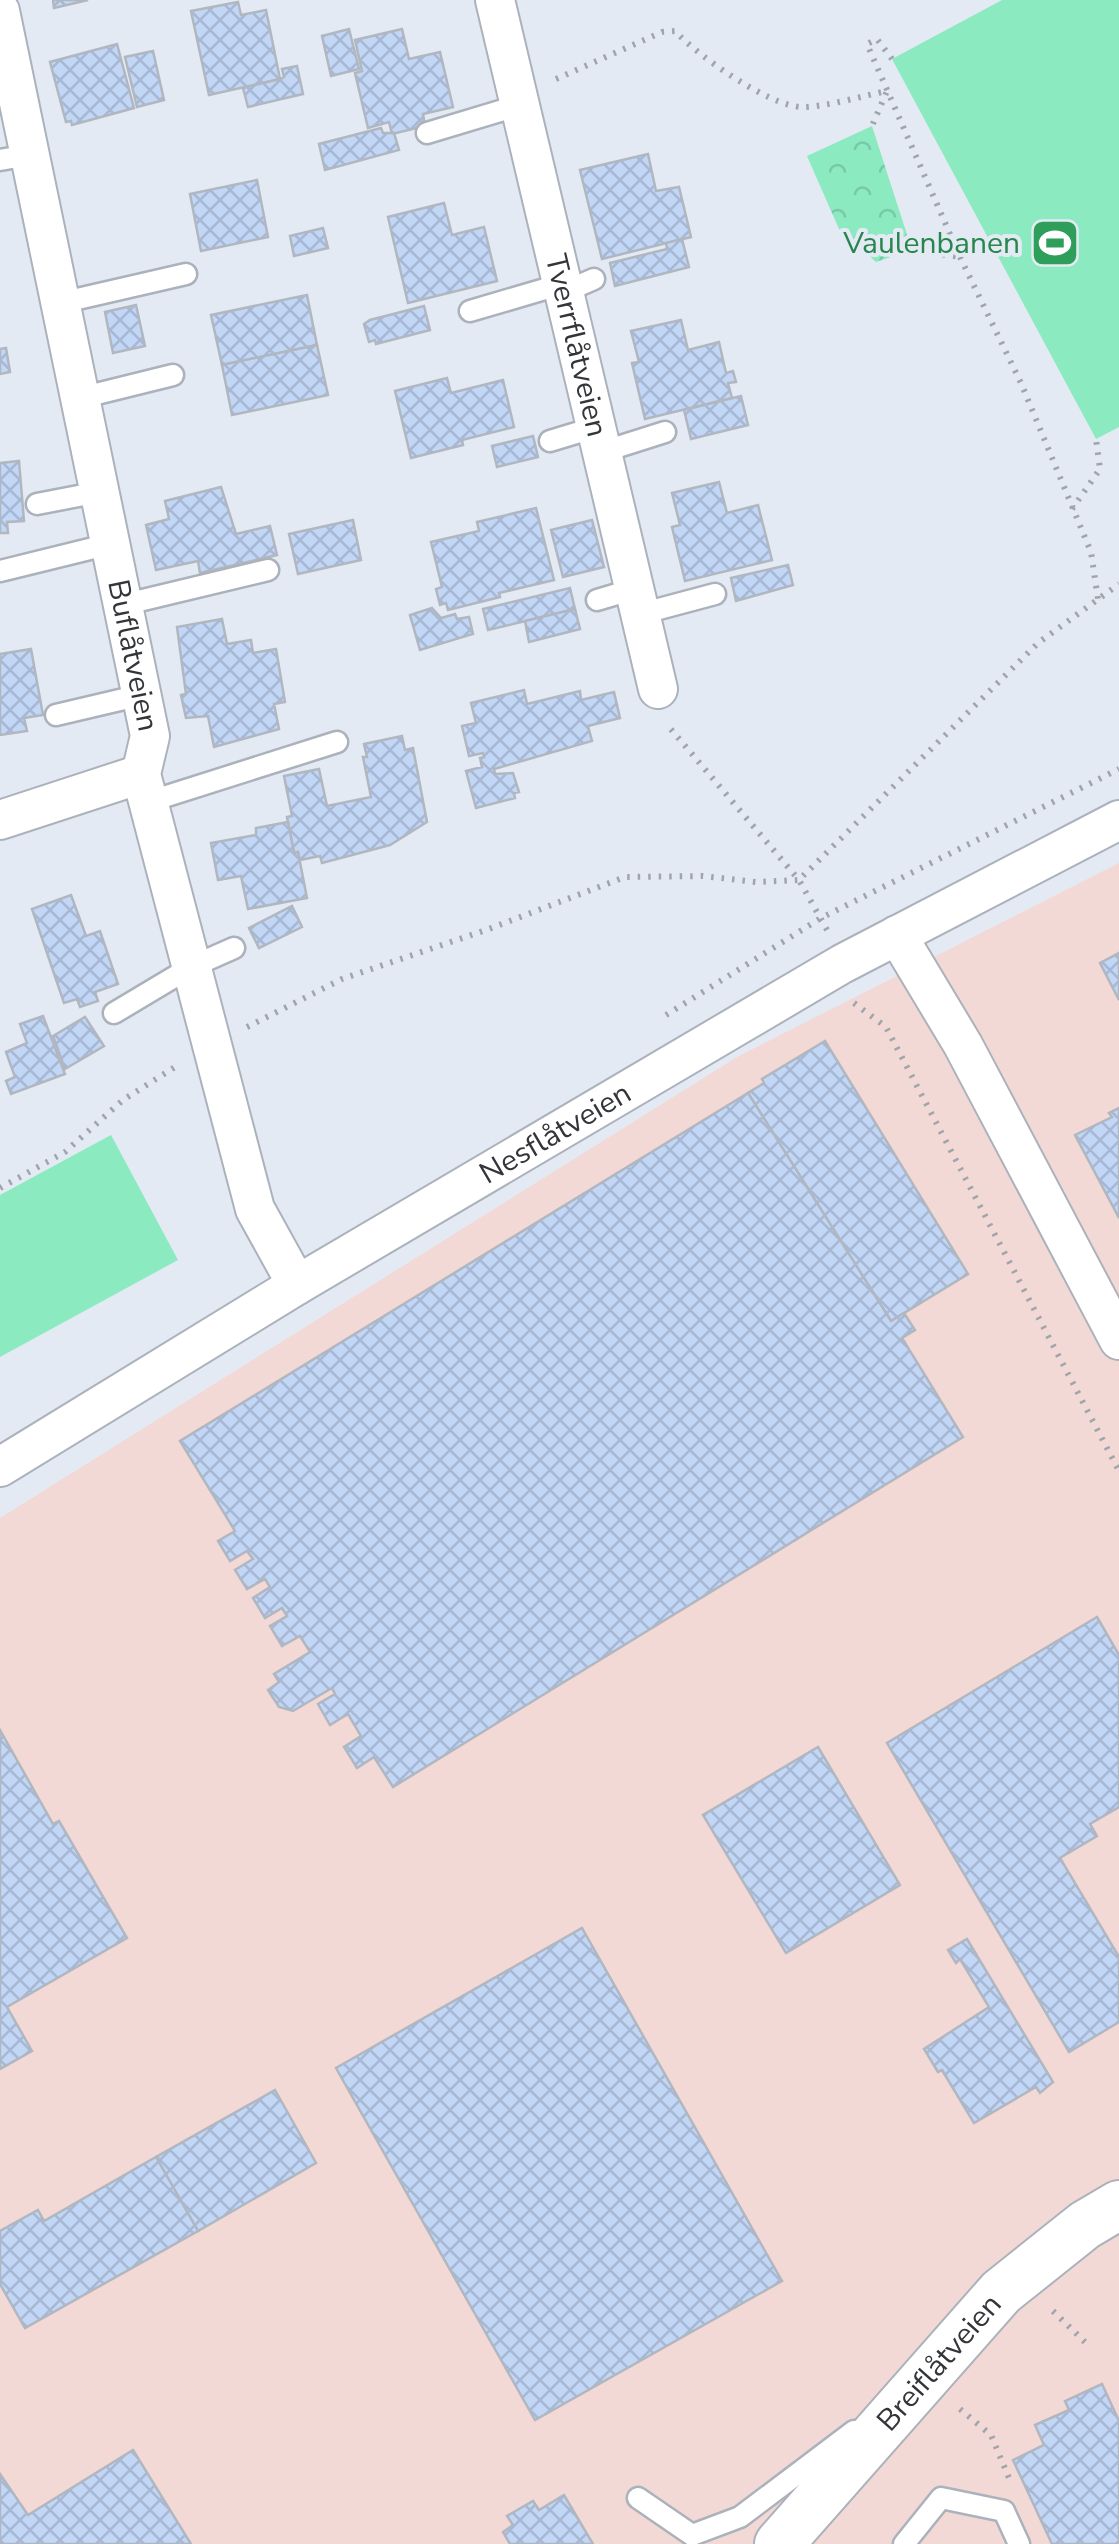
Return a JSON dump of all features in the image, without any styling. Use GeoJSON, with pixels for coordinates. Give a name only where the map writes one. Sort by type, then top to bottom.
{"type":"FeatureCollection","features":[{"type":"Feature","properties":{"kind":"street","name":"Tverrflåtveien"},"geometry":{"type":"LineString","coordinates":[[495,0],[518,100],[574,285],[599,440],[658,689]]}},
{"type":"Feature","properties":{"kind":"street","name":"Buflåtveien"},"geometry":{"type":"LineString","coordinates":[[0,11],[15,157],[60,303],[150,736],[145,788],[255,1208],[297,1285]]}},
{"type":"Feature","properties":{"kind":"street"},"geometry":{"type":"LineString","coordinates":[[0,820],[145,788]]}},
{"type":"Feature","properties":{"kind":"street","name":"Nesflåtveien"},"geometry":{"type":"LineString","coordinates":[[0,1467],[297,1285],[842,964],[1119,820]]}},
{"type":"Feature","properties":{"kind":"street"},"geometry":{"type":"LineString","coordinates":[[898,935],[972,1062],[1119,1340]]}},
{"type":"Feature","properties":{"kind":"street","name":"Breiflåtveien"},"geometry":{"type":"LineString","coordinates":[[780,2544],[944,2392],[1000,2292],[1085,2224],[1119,2205]]}},
{"type":"Feature","properties":{"kind":"lane"},"geometry":{"type":"LineString","coordinates":[[428,133],[518,100]]}},
{"type":"Feature","properties":{"kind":"lane"},"geometry":{"type":"LineString","coordinates":[[60,303],[186,274]]}},
{"type":"Feature","properties":{"kind":"lane"},"geometry":{"type":"LineString","coordinates":[[470,312],[574,285]]}},
{"type":"Feature","properties":{"kind":"lane"},"geometry":{"type":"LineString","coordinates":[[80,398],[173,375]]}},
{"type":"Feature","properties":{"kind":"lane"},"geometry":{"type":"LineString","coordinates":[[550,440],[599,440],[664,432]]}},
{"type":"Feature","properties":{"kind":"lane"},"geometry":{"type":"LineString","coordinates":[[37,504],[100,492]]}},
{"type":"Feature","properties":{"kind":"lane"},"geometry":{"type":"LineString","coordinates":[[0,571],[110,544]]}},
{"type":"Feature","properties":{"kind":"lane"},"geometry":{"type":"LineString","coordinates":[[122,604],[268,570]]}},
{"type":"Feature","properties":{"kind":"lane"},"geometry":{"type":"LineString","coordinates":[[597,600],[637,601],[714,594]]}},
{"type":"Feature","properties":{"kind":"lane"},"geometry":{"type":"LineString","coordinates":[[56,715],[141,695]]}},
{"type":"Feature","properties":{"kind":"lane"},"geometry":{"type":"LineString","coordinates":[[145,788],[337,742]]}},
{"type":"Feature","properties":{"kind":"lane"},"geometry":{"type":"LineString","coordinates":[[114,1012],[234,948]]}},
{"type":"Feature","properties":{"kind":"lane"},"geometry":{"type":"LineString","coordinates":[[638,2498],[692,2535],[740,2517],[944,2392]]}},
{"type":"Feature","properties":{"kind":"lane"},"geometry":{"type":"LineString","coordinates":[[904,2544],[941,2498],[1004,2511],[1020,2544]]}},
{"type":"Feature","properties":{"kind":"path"},"geometry":{"type":"LineString","coordinates":[[518,100],[662,32],[675,31],[693,50],[749,88],[800,107],[887,91]]}},
{"type":"Feature","properties":{"kind":"path"},"geometry":{"type":"LineString","coordinates":[[892,59],[877,40],[867,44],[960,256],[1021,383],[1091,552],[1098,600]]}},
{"type":"Feature","properties":{"kind":"path"},"geometry":{"type":"LineString","coordinates":[[872,126],[887,91]]}},
{"type":"Feature","properties":{"kind":"path"},"geometry":{"type":"LineString","coordinates":[[912,250],[960,256]]}},
{"type":"Feature","properties":{"kind":"path"},"geometry":{"type":"LineString","coordinates":[[1072,509],[1100,469],[1096,439]]}},
{"type":"Feature","properties":{"kind":"path"},"geometry":{"type":"LineString","coordinates":[[0,1188],[65,1152],[123,1100],[212,1045],[342,979],[625,878],[800,880],[1038,643],[1119,584]]}},
{"type":"Feature","properties":{"kind":"path"},"geometry":{"type":"LineString","coordinates":[[658,689],[662,720],[800,880],[842,964],[854,1003],[886,1027],[1119,1471]]}},
{"type":"Feature","properties":{"kind":"path"},"geometry":{"type":"LineString","coordinates":[[1066,2302],[1052,2312],[1088,2346]]}},
{"type":"Feature","properties":{"kind":"path"},"geometry":{"type":"LineString","coordinates":[[944,2392],[973,2395]]}},
{"type":"Feature","properties":{"kind":"path"},"geometry":{"type":"LineString","coordinates":[[944,2392],[947,2424]]}},
{"type":"Feature","properties":{"kind":"path"},"geometry":{"type":"LineString","coordinates":[[944,2392],[991,2435]]}},
{"type":"Feature","properties":{"kind":"shaded area"},"geometry":{"type":"Polygon","coordinates":[[[1119,863],[1119,2544],[0,2544],[0,1518],[737,1057],[1119,863]]]}},
{"type":"Feature","properties":{"kind":"green space","name":"Vaulenbanen"},"geometry":{"type":"Polygon","coordinates":[[[1002,0],[1119,0],[1119,427],[1096,439],[892,59],[1002,0]]]}},
{"type":"Feature","properties":{"kind":"green space"},"geometry":{"type":"Polygon","coordinates":[[[872,126],[912,250],[876,262],[839,229],[807,156],[872,126]]]}},
{"type":"Feature","properties":{"kind":"green space"},"geometry":{"type":"Polygon","coordinates":[[[111,1135],[178,1260],[0,1357],[0,1195],[111,1135]]]}},
{"type":"Feature","properties":{"kind":"building"},"geometry":{"type":"Polygon","coordinates":[[[53,0],[88,0],[54,8],[53,0]]]}},
{"type":"Feature","properties":{"kind":"building"},"geometry":{"type":"Polygon","coordinates":[[[238,2],[241,15],[266,10],[280,79],[209,95],[191,11],[238,2]]]}},
{"type":"Feature","properties":{"kind":"building"},"geometry":{"type":"Polygon","coordinates":[[[349,29],[359,69],[331,76],[322,36],[349,29]]]}},
{"type":"Feature","properties":{"kind":"building"},"geometry":{"type":"Polygon","coordinates":[[[402,29],[409,59],[440,52],[453,107],[423,114],[425,126],[392,134],[389,122],[368,128],[355,73],[362,71],[355,40],[402,29]]]}},
{"type":"Feature","properties":{"kind":"building"},"geometry":{"type":"Polygon","coordinates":[[[117,44],[134,108],[72,125],[71,121],[66,122],[50,62],[117,44]]]}},
{"type":"Feature","properties":{"kind":"building"},"geometry":{"type":"Polygon","coordinates":[[[153,51],[164,100],[137,107],[125,57],[153,51]]]}},
{"type":"Feature","properties":{"kind":"building"},"geometry":{"type":"Polygon","coordinates":[[[297,66],[303,94],[248,107],[243,88],[280,79],[284,77],[282,69],[297,66]]]}},
{"type":"Feature","properties":{"kind":"building"},"geometry":{"type":"Polygon","coordinates":[[[381,128],[383,133],[394,133],[399,150],[325,170],[319,144],[381,128]]]}},
{"type":"Feature","properties":{"kind":"building"},"geometry":{"type":"Polygon","coordinates":[[[648,154],[656,191],[679,187],[691,237],[602,259],[580,170],[648,154]]]}},
{"type":"Feature","properties":{"kind":"building"},"geometry":{"type":"Polygon","coordinates":[[[257,180],[268,237],[201,251],[190,194],[257,180]]]}},
{"type":"Feature","properties":{"kind":"building"},"geometry":{"type":"Polygon","coordinates":[[[444,203],[452,235],[484,227],[497,281],[408,303],[388,217],[444,203]]]}},
{"type":"Feature","properties":{"kind":"building"},"geometry":{"type":"Polygon","coordinates":[[[323,228],[328,248],[294,256],[290,236],[323,228]]]}},
{"type":"Feature","properties":{"kind":"building"},"geometry":{"type":"Polygon","coordinates":[[[682,239],[689,267],[615,286],[610,263],[667,249],[666,243],[682,239]]]}},
{"type":"Feature","properties":{"kind":"building"},"geometry":{"type":"Polygon","coordinates":[[[307,295],[317,345],[222,365],[211,315],[307,295]]]}},
{"type":"Feature","properties":{"kind":"building"},"geometry":{"type":"Polygon","coordinates":[[[136,305],[145,346],[113,353],[105,312],[136,305]]]}},
{"type":"Feature","properties":{"kind":"building"},"geometry":{"type":"Polygon","coordinates":[[[424,306],[430,330],[376,344],[375,340],[369,342],[364,324],[370,320],[424,306]]]}},
{"type":"Feature","properties":{"kind":"building"},"geometry":{"type":"Polygon","coordinates":[[[681,320],[688,350],[719,342],[726,373],[733,371],[736,382],[728,383],[732,398],[645,419],[632,363],[639,362],[631,331],[681,320]]]}},
{"type":"Feature","properties":{"kind":"building"},"geometry":{"type":"Polygon","coordinates":[[[317,345],[328,395],[232,415],[222,365],[317,345]]]}},
{"type":"Feature","properties":{"kind":"building"},"geometry":{"type":"Polygon","coordinates":[[[6,348],[10,372],[0,374],[0,349],[6,348]]]}},
{"type":"Feature","properties":{"kind":"building"},"geometry":{"type":"Polygon","coordinates":[[[447,378],[451,393],[503,380],[514,427],[411,458],[395,391],[447,378]]]}},
{"type":"Feature","properties":{"kind":"building"},"geometry":{"type":"Polygon","coordinates":[[[741,396],[748,425],[691,439],[684,410],[741,396]]]}},
{"type":"Feature","properties":{"kind":"building"},"geometry":{"type":"Polygon","coordinates":[[[533,436],[538,457],[497,467],[492,446],[533,436]]]}},
{"type":"Feature","properties":{"kind":"building"},"geometry":{"type":"Polygon","coordinates":[[[19,461],[24,521],[7,522],[8,533],[0,533],[0,463],[19,461]]]}},
{"type":"Feature","properties":{"kind":"building"},"geometry":{"type":"Polygon","coordinates":[[[719,482],[727,513],[758,505],[772,560],[685,581],[672,527],[680,525],[672,493],[719,482]]]}},
{"type":"Feature","properties":{"kind":"building"},"geometry":{"type":"Polygon","coordinates":[[[221,487],[236,534],[270,526],[277,555],[200,573],[198,561],[156,570],[146,525],[169,519],[165,501],[221,487]]]}},
{"type":"Feature","properties":{"kind":"building"},"geometry":{"type":"Polygon","coordinates":[[[536,508],[554,580],[448,610],[446,603],[440,605],[436,589],[442,587],[431,542],[479,531],[477,522],[536,508]]]}},
{"type":"Feature","properties":{"kind":"building"},"geometry":{"type":"Polygon","coordinates":[[[353,520],[361,560],[298,574],[289,534],[353,520]]]}},
{"type":"Feature","properties":{"kind":"building"},"geometry":{"type":"Polygon","coordinates":[[[592,520],[604,567],[563,577],[551,530],[592,520]]]}},
{"type":"Feature","properties":{"kind":"building"},"geometry":{"type":"Polygon","coordinates":[[[788,565],[793,585],[736,601],[731,578],[788,565]]]}},
{"type":"Feature","properties":{"kind":"building"},"geometry":{"type":"Polygon","coordinates":[[[570,588],[575,609],[488,630],[483,609],[570,588]]]}},
{"type":"Feature","properties":{"kind":"building"},"geometry":{"type":"Polygon","coordinates":[[[432,608],[441,618],[455,614],[457,619],[469,617],[473,634],[420,650],[410,615],[432,608]]]}},
{"type":"Feature","properties":{"kind":"building"},"geometry":{"type":"Polygon","coordinates":[[[575,609],[580,629],[529,642],[525,621],[575,609]]]}},
{"type":"Feature","properties":{"kind":"building"},"geometry":{"type":"Polygon","coordinates":[[[222,619],[227,644],[251,640],[253,653],[276,649],[285,702],[274,704],[279,729],[214,747],[208,716],[186,718],[177,627],[222,619]]]}},
{"type":"Feature","properties":{"kind":"building"},"geometry":{"type":"Polygon","coordinates":[[[31,649],[43,715],[24,718],[27,731],[0,735],[0,654],[31,649]]]}},
{"type":"Feature","properties":{"kind":"building"},"geometry":{"type":"Polygon","coordinates":[[[524,690],[527,704],[580,691],[581,700],[614,692],[620,718],[588,726],[592,741],[494,769],[495,774],[513,773],[519,792],[514,793],[515,798],[476,808],[466,771],[482,767],[480,758],[484,757],[483,753],[469,756],[462,726],[476,723],[471,703],[524,690]]]}},
{"type":"Feature","properties":{"kind":"building"},"geometry":{"type":"Polygon","coordinates":[[[402,736],[405,750],[413,748],[427,822],[390,845],[322,863],[320,856],[300,860],[298,852],[294,853],[287,817],[292,816],[284,776],[319,769],[327,806],[371,797],[364,744],[402,736]]]}},
{"type":"Feature","properties":{"kind":"building"},"geometry":{"type":"Polygon","coordinates":[[[288,822],[307,898],[248,909],[241,876],[218,880],[211,843],[256,835],[256,828],[288,822]]]}},
{"type":"Feature","properties":{"kind":"building"},"geometry":{"type":"Polygon","coordinates":[[[71,895],[86,936],[100,931],[118,984],[95,992],[98,1001],[80,1007],[77,999],[64,1003],[32,909],[71,895]]]}},
{"type":"Feature","properties":{"kind":"building"},"geometry":{"type":"Polygon","coordinates":[[[292,906],[302,927],[259,948],[249,928],[292,906]]]}},
{"type":"Feature","properties":{"kind":"building"},"geometry":{"type":"Polygon","coordinates":[[[1119,953],[1119,1000],[1100,963],[1119,953]]]}},
{"type":"Feature","properties":{"kind":"building"},"geometry":{"type":"Polygon","coordinates":[[[43,1016],[65,1074],[11,1094],[6,1081],[15,1077],[6,1052],[27,1043],[20,1024],[43,1016]]]}},
{"type":"Feature","properties":{"kind":"building"},"geometry":{"type":"Polygon","coordinates":[[[85,1017],[104,1046],[65,1069],[53,1036],[85,1017]]]}},
{"type":"Feature","properties":{"kind":"building"},"geometry":{"type":"Polygon","coordinates":[[[825,1041],[968,1274],[891,1321],[748,1093],[764,1083],[762,1079],[825,1041]]]}},
{"type":"Feature","properties":{"kind":"building"},"geometry":{"type":"Polygon","coordinates":[[[748,1093],[891,1321],[904,1313],[915,1330],[902,1338],[963,1437],[393,1787],[374,1757],[357,1768],[344,1747],[361,1736],[348,1714],[330,1725],[318,1704],[335,1694],[332,1688],[293,1711],[279,1707],[268,1690],[279,1682],[274,1674],[310,1652],[300,1636],[282,1646],[270,1626],[287,1616],[282,1608],[265,1618],[253,1598],[270,1587],[265,1579],[247,1589],[235,1570],[253,1559],[247,1551],[230,1561],[218,1541],[235,1531],[180,1441],[748,1093]]]}},
{"type":"Feature","properties":{"kind":"building"},"geometry":{"type":"Polygon","coordinates":[[[1119,1108],[1119,1218],[1075,1135],[1112,1117],[1109,1113],[1119,1108]]]}},
{"type":"Feature","properties":{"kind":"building"},"geometry":{"type":"Polygon","coordinates":[[[1097,1617],[1119,1655],[1119,1807],[1090,1824],[1097,1836],[1060,1858],[1119,1957],[1119,2022],[1069,2052],[887,1743],[1097,1617]]]}},
{"type":"Feature","properties":{"kind":"building"},"geometry":{"type":"Polygon","coordinates":[[[0,1730],[53,1824],[59,1821],[127,1938],[7,2007],[32,2051],[0,2069],[0,1730]]]}},
{"type":"Feature","properties":{"kind":"building"},"geometry":{"type":"Polygon","coordinates":[[[818,1747],[900,1885],[786,1953],[703,1815],[818,1747]]]}},
{"type":"Feature","properties":{"kind":"building"},"geometry":{"type":"Polygon","coordinates":[[[582,1928],[782,2281],[535,2420],[336,2068],[582,1928]]]}},
{"type":"Feature","properties":{"kind":"building"},"geometry":{"type":"Polygon","coordinates":[[[967,1939],[1053,2082],[1040,2093],[1036,2087],[974,2123],[942,2070],[938,2072],[924,2049],[989,2007],[960,1959],[956,1963],[948,1950],[967,1939]]]}},
{"type":"Feature","properties":{"kind":"building"},"geometry":{"type":"Polygon","coordinates":[[[275,2090],[316,2163],[198,2231],[156,2157],[275,2090]]]}},
{"type":"Feature","properties":{"kind":"building"},"geometry":{"type":"Polygon","coordinates":[[[156,2157],[198,2231],[25,2328],[0,2284],[0,2231],[38,2210],[44,2221],[156,2157]]]}},
{"type":"Feature","properties":{"kind":"building"},"geometry":{"type":"Polygon","coordinates":[[[1102,2384],[1119,2421],[1119,2544],[1052,2544],[1013,2460],[1044,2445],[1035,2425],[1069,2410],[1065,2401],[1102,2384]]]}},
{"type":"Feature","properties":{"kind":"building"},"geometry":{"type":"Polygon","coordinates":[[[133,2450],[191,2544],[0,2544],[0,2474],[28,2515],[133,2450]]]}},
{"type":"Feature","properties":{"kind":"building"},"geometry":{"type":"Polygon","coordinates":[[[564,2495],[593,2544],[510,2544],[503,2532],[513,2525],[507,2516],[533,2501],[539,2510],[564,2495]]]}},
{"type":"Feature","properties":{"kind":"place","name":"Vaulenbanen"},"geometry":{"type":"Point","coordinates":[1055,243]}}]}
